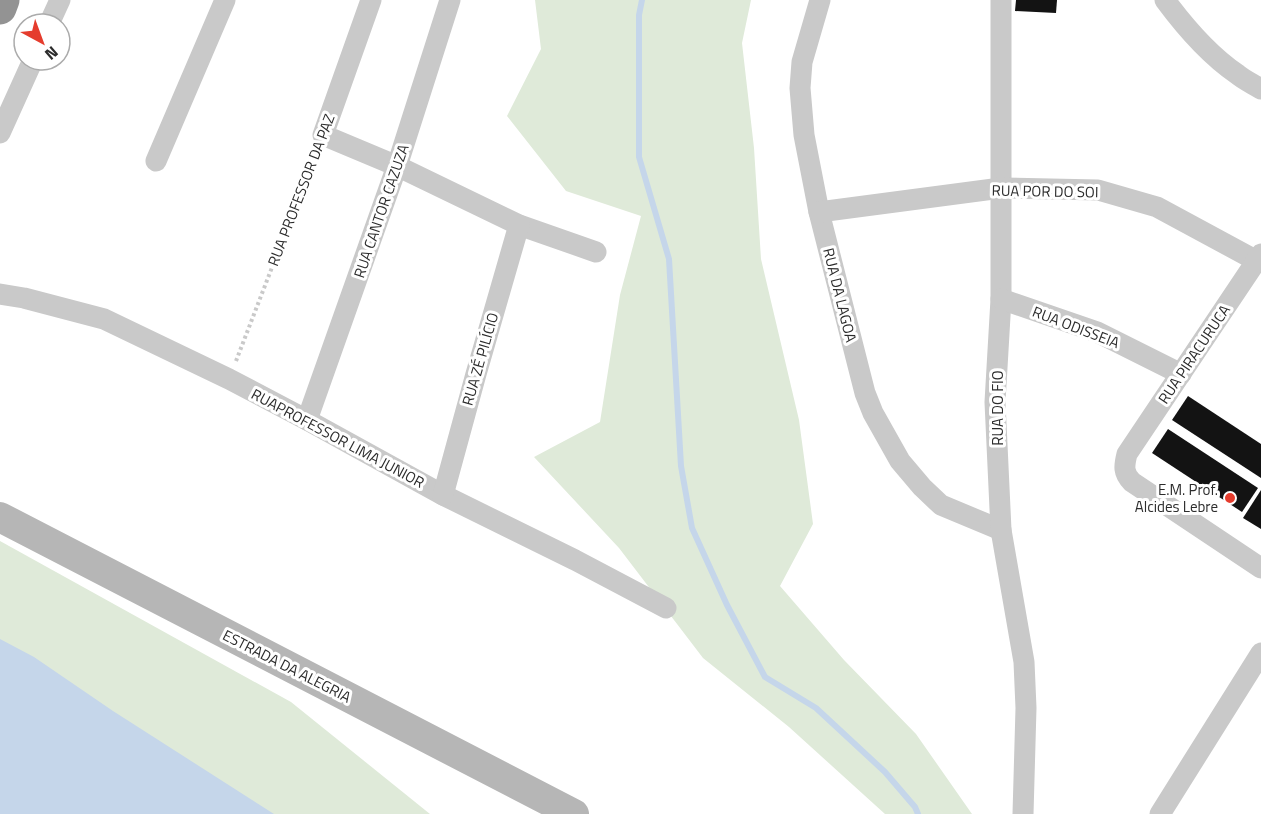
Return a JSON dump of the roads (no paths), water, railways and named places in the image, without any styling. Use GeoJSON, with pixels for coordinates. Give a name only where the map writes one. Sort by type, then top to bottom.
{"type":"FeatureCollection","features":[{"type":"Feature","properties":{"kind":"highway"},"geometry":{"type":"LineString","coordinates":[[0,8],[3,0]]}},
{"type":"Feature","properties":{"kind":"street"},"geometry":{"type":"LineString","coordinates":[[156,161],[225,0]]}},
{"type":"Feature","properties":{"kind":"street","name":"RUA PROFESSOR DA PAZ"},"geometry":{"type":"LineString","coordinates":[[371,0],[323,135],[397,166]]}},
{"type":"Feature","properties":{"kind":"street","name":"RUA CANTOR CAZUZA"},"geometry":{"type":"LineString","coordinates":[[307,420],[397,166],[450,0]]}},
{"type":"Feature","properties":{"kind":"street","name":"RUA DA LAGOA"},"geometry":{"type":"LineString","coordinates":[[820,0],[802,62],[800,88],[804,135],[819,212],[865,393],[900,461],[922,487],[941,505],[1001,530]]}},
{"type":"Feature","properties":{"kind":"street","name":"RUA DO FIO"},"geometry":{"type":"LineString","coordinates":[[1001,0],[1001,299],[995,402],[1001,530],[1024,662],[1026,708],[1023,814]]}},
{"type":"Feature","properties":{"kind":"street"},"geometry":{"type":"LineString","coordinates":[[1165,0],[1211,53],[1236,74],[1261,89]]}},
{"type":"Feature","properties":{"kind":"street"},"geometry":{"type":"LineString","coordinates":[[0,133],[28,72]]}},
{"type":"Feature","properties":{"kind":"street"},"geometry":{"type":"LineString","coordinates":[[397,166],[519,225],[596,252]]}},
{"type":"Feature","properties":{"kind":"street","name":"RUA POR DO SOI"},"geometry":{"type":"LineString","coordinates":[[819,212],[1001,188],[1098,190],[1157,207],[1259,257]]}},
{"type":"Feature","properties":{"kind":"street","name":"RUA ZÉ PILÍCIO"},"geometry":{"type":"LineString","coordinates":[[443,495],[519,225]]}},
{"type":"Feature","properties":{"kind":"street","name":"RUA PIRACURUCA"},"geometry":{"type":"LineString","coordinates":[[1259,257],[1127,454],[1124,466],[1125,474],[1132,483],[1261,567]]}},
{"type":"Feature","properties":{"kind":"street","name":"RUAPROFESSOR LIMA JUNIOR"},"geometry":{"type":"LineString","coordinates":[[0,294],[104,319],[229,379],[443,495],[666,608]]}},
{"type":"Feature","properties":{"kind":"street","name":"RUA ODISSEIA"},"geometry":{"type":"LineString","coordinates":[[1001,299],[1097,332],[1181,374]]}},
{"type":"Feature","properties":{"kind":"street","name":"ESTRADA DA ALEGRIA"},"geometry":{"type":"LineString","coordinates":[[0,517],[574,814]]}},
{"type":"Feature","properties":{"kind":"street"},"geometry":{"type":"LineString","coordinates":[[1160,814],[1261,653]]}},
{"type":"Feature","properties":{"kind":"water"},"geometry":{"type":"Polygon","coordinates":[[[0,639],[34,657],[113,711],[274,814],[0,814],[0,639]]]}},
{"type":"Feature","properties":{"kind":"waterway"},"geometry":{"type":"LineString","coordinates":[[642,0],[639,15],[639,157],[669,259],[681,466],[692,528],[727,605],[765,677],[816,708],[885,772],[915,807],[918,814]]}},
{"type":"Feature","properties":{"kind":"place","name":"E.M. Prof. Alcides Lebre"},"geometry":{"type":"Point","coordinates":[1230,498]}}]}
